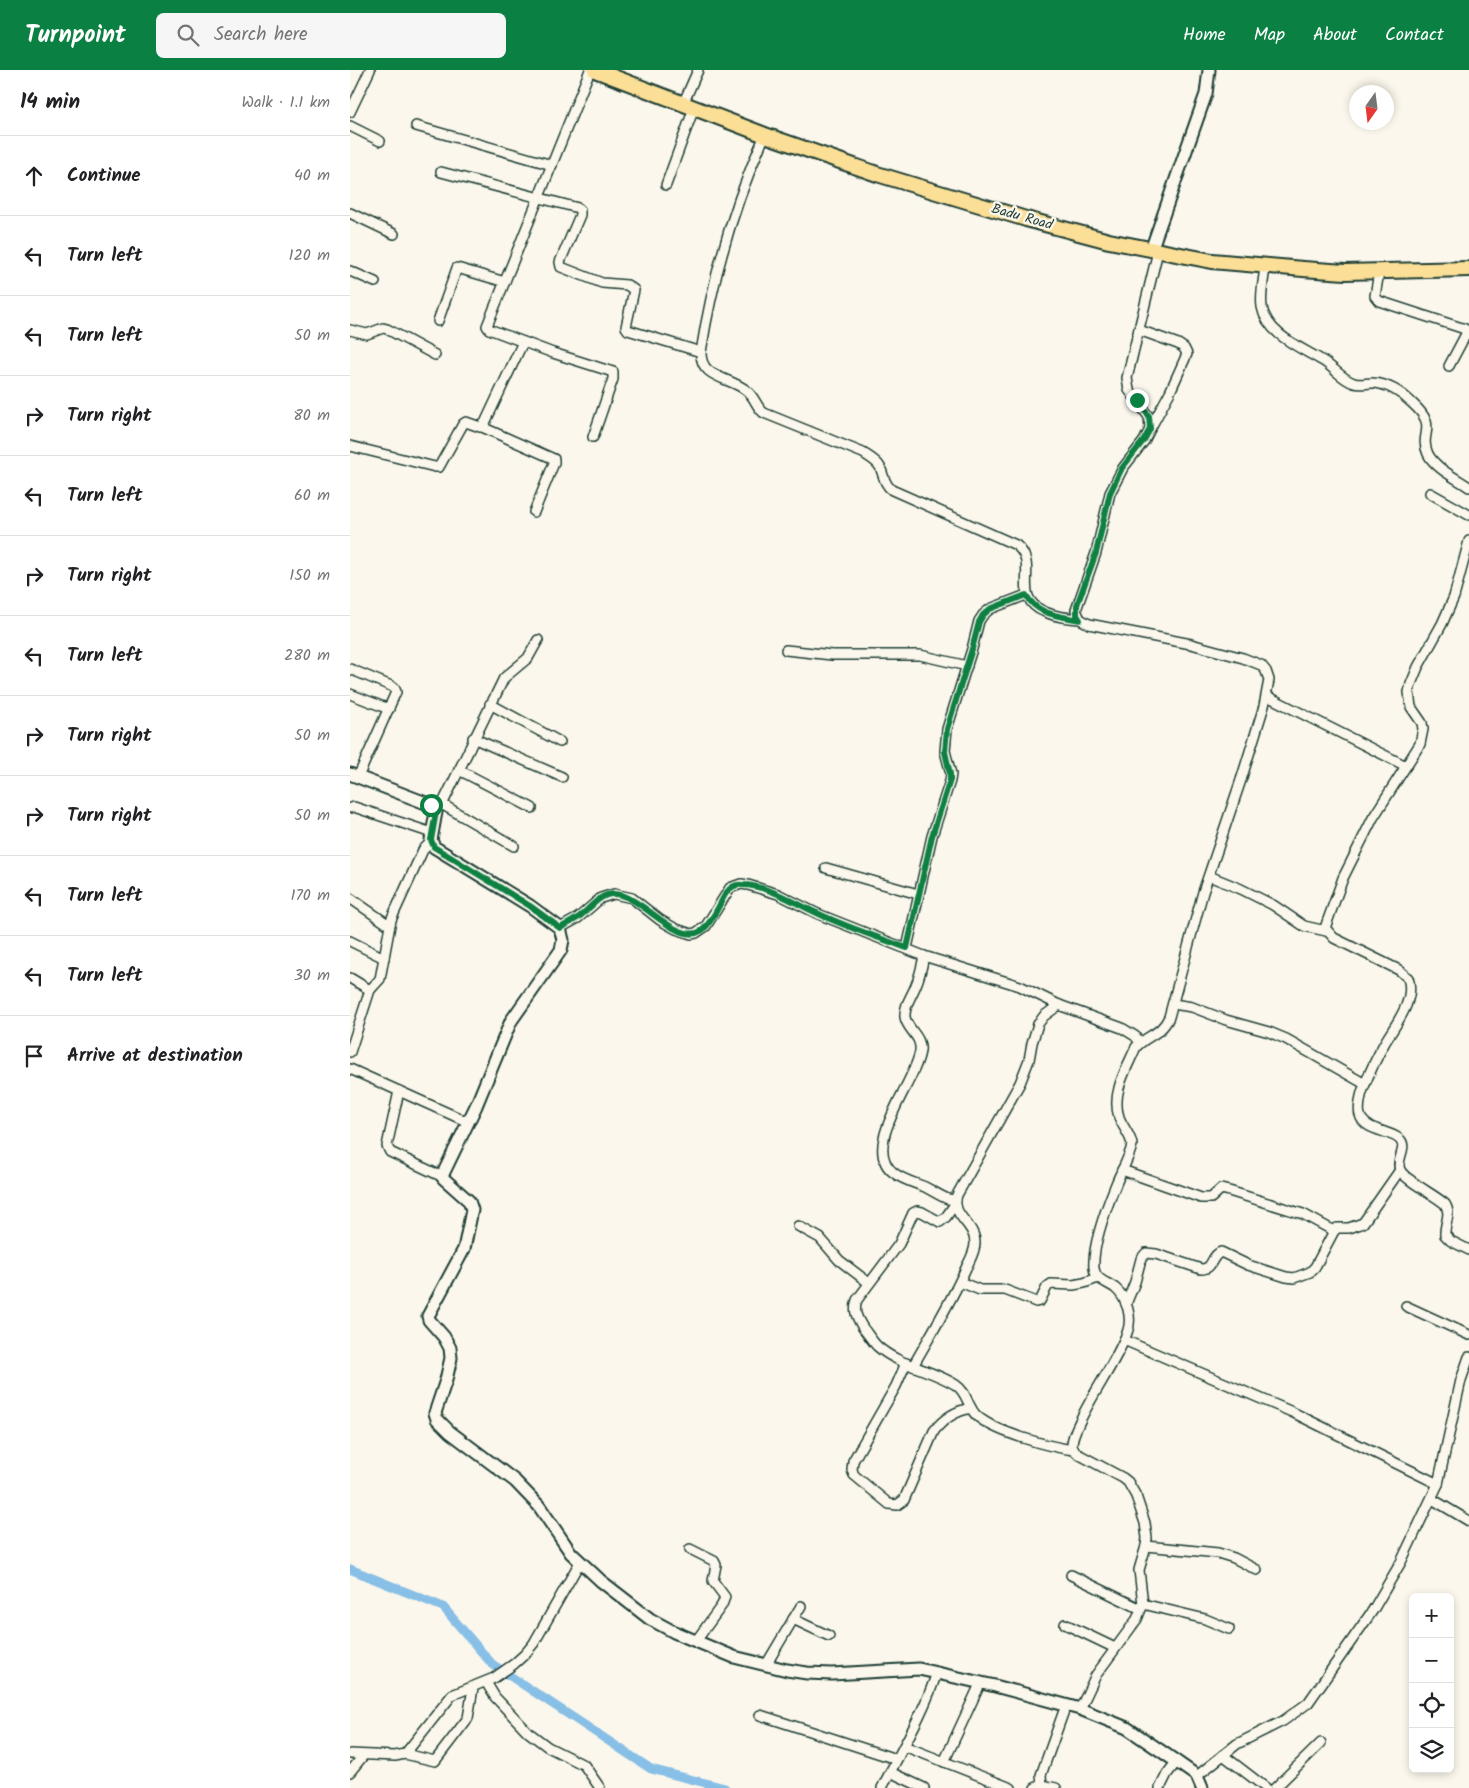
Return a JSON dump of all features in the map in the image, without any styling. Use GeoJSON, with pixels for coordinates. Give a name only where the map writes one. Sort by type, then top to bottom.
{"type":"FeatureCollection","features":[{"type":"Feature","properties":{"kind":"main road","name":"Badu Road"},"geometry":{"type":"LineString","coordinates":[[595,70],[765,135],[877,174],[1026,219],[1109,241],[1206,260],[1266,266],[1345,272],[1469,270]]}},
{"type":"Feature","properties":{"kind":"street"},"geometry":{"type":"LineString","coordinates":[[350,112],[370,70]]}},
{"type":"Feature","properties":{"kind":"street"},"geometry":{"type":"LineString","coordinates":[[590,70],[488,327],[523,342],[613,372],[613,379],[594,437]]}},
{"type":"Feature","properties":{"kind":"street"},"geometry":{"type":"LineString","coordinates":[[666,185],[698,70]]}},
{"type":"Feature","properties":{"kind":"street"},"geometry":{"type":"LineString","coordinates":[[1150,429],[1149,416],[1129,390],[1127,378],[1155,250],[1206,94],[1209,70]]}},
{"type":"Feature","properties":{"kind":"street"},"geometry":{"type":"LineString","coordinates":[[350,126],[380,141]]}},
{"type":"Feature","properties":{"kind":"street"},"geometry":{"type":"LineString","coordinates":[[416,126],[552,165]]}},
{"type":"Feature","properties":{"kind":"street"},"geometry":{"type":"LineString","coordinates":[[765,135],[741,190],[729,229],[701,352],[701,359],[705,369],[749,392],[758,408],[764,413],[863,453],[877,463],[884,481],[892,490],[1016,545],[1022,550],[1027,562],[1026,595],[1034,606],[1044,612],[1080,620],[1089,624],[1191,644],[1261,664],[1266,670],[1269,680],[1267,696],[1235,802],[1209,876],[1169,1017],[1162,1030],[1136,1046],[1118,1090],[1118,1115],[1125,1131],[1132,1139],[1131,1150],[1110,1199],[1097,1242],[1094,1270],[1098,1278],[1115,1288],[1123,1297],[1130,1322],[1124,1340],[1082,1418],[1073,1439],[1072,1446],[1074,1450]]}},
{"type":"Feature","properties":{"kind":"street"},"geometry":{"type":"LineString","coordinates":[[441,172],[575,206],[580,210],[575,229],[560,262],[560,267],[602,283],[627,286],[634,290],[626,327],[628,330],[701,352]]}},
{"type":"Feature","properties":{"kind":"street"},"geometry":{"type":"LineString","coordinates":[[350,213],[394,234]]}},
{"type":"Feature","properties":{"kind":"street"},"geometry":{"type":"LineString","coordinates":[[1266,266],[1262,308],[1273,327],[1284,338],[1330,365],[1353,383],[1381,384],[1398,391],[1411,401],[1428,423],[1426,439],[1428,454],[1438,465],[1469,487]]}},
{"type":"Feature","properties":{"kind":"street"},"geometry":{"type":"LineString","coordinates":[[438,321],[457,268],[505,282]]}},
{"type":"Feature","properties":{"kind":"street"},"geometry":{"type":"LineString","coordinates":[[350,272],[375,282]]}},
{"type":"Feature","properties":{"kind":"street"},"geometry":{"type":"LineString","coordinates":[[1379,272],[1375,296],[1379,301],[1465,329],[1466,334],[1449,366]]}},
{"type":"Feature","properties":{"kind":"street"},"geometry":{"type":"LineString","coordinates":[[350,330],[367,334],[387,328],[435,355]]}},
{"type":"Feature","properties":{"kind":"street"},"geometry":{"type":"LineString","coordinates":[[1080,620],[1077,615],[1077,605],[1096,553],[1110,493],[1122,468],[1144,440],[1170,392],[1187,354],[1184,348],[1178,344],[1139,330]]}},
{"type":"Feature","properties":{"kind":"street"},"geometry":{"type":"LineString","coordinates":[[482,427],[523,342]]}},
{"type":"Feature","properties":{"kind":"street"},"geometry":{"type":"LineString","coordinates":[[350,446],[437,467],[440,466],[463,424],[466,422],[482,427],[554,459],[534,512]]}},
{"type":"Feature","properties":{"kind":"street"},"geometry":{"type":"LineString","coordinates":[[1430,494],[1469,515]]}},
{"type":"Feature","properties":{"kind":"street"},"geometry":{"type":"LineString","coordinates":[[1326,931],[1326,924],[1343,878],[1373,818],[1420,744],[1423,730],[1422,723],[1411,707],[1409,692],[1418,667],[1442,624],[1454,597],[1469,541]]}},
{"type":"Feature","properties":{"kind":"street"},"geometry":{"type":"LineString","coordinates":[[907,948],[932,836],[950,780],[945,741],[950,717],[967,666],[976,628],[983,615],[990,609],[1026,595]]}},
{"type":"Feature","properties":{"kind":"street"},"geometry":{"type":"LineString","coordinates":[[443,1177],[511,1021],[561,950],[563,940],[560,928],[530,906],[434,847],[432,837],[438,807],[459,770],[490,704],[504,678],[528,658],[538,640]]}},
{"type":"Feature","properties":{"kind":"street"},"geometry":{"type":"LineString","coordinates":[[786,650],[832,655],[920,655],[967,666]]}},
{"type":"Feature","properties":{"kind":"street"},"geometry":{"type":"LineString","coordinates":[[350,669],[395,689],[396,696],[354,776],[438,807],[514,846]]}},
{"type":"Feature","properties":{"kind":"street"},"geometry":{"type":"LineString","coordinates":[[350,694],[389,709]]}},
{"type":"Feature","properties":{"kind":"street"},"geometry":{"type":"LineString","coordinates":[[1267,696],[1406,766]]}},
{"type":"Feature","properties":{"kind":"street"},"geometry":{"type":"LineString","coordinates":[[490,704],[560,742]]}},
{"type":"Feature","properties":{"kind":"street"},"geometry":{"type":"LineString","coordinates":[[473,738],[562,777]]}},
{"type":"Feature","properties":{"kind":"street"},"geometry":{"type":"LineString","coordinates":[[459,770],[532,808]]}},
{"type":"Feature","properties":{"kind":"street"},"geometry":{"type":"LineString","coordinates":[[350,807],[432,837]]}},
{"type":"Feature","properties":{"kind":"street"},"geometry":{"type":"LineString","coordinates":[[350,1052],[370,990],[380,980],[389,925],[423,850],[432,837]]}},
{"type":"Feature","properties":{"kind":"street"},"geometry":{"type":"LineString","coordinates":[[826,868],[918,894]]}},
{"type":"Feature","properties":{"kind":"street"},"geometry":{"type":"LineString","coordinates":[[1209,876],[1267,902],[1304,926],[1326,931],[1334,938],[1399,970],[1408,978],[1410,983],[1408,1000],[1365,1084],[1360,1100],[1360,1115],[1367,1124],[1393,1135],[1402,1142],[1400,1170],[1445,1204],[1449,1216],[1445,1226],[1445,1235],[1450,1241],[1469,1250]]}},
{"type":"Feature","properties":{"kind":"street"},"geometry":{"type":"LineString","coordinates":[[560,928],[578,918],[601,898],[614,894],[632,898],[660,920],[676,929],[691,934],[696,933],[706,926],[730,888],[741,884],[778,894],[818,914],[924,956],[1020,986],[1059,1005],[1122,1028],[1135,1036],[1140,1042]]}},
{"type":"Feature","properties":{"kind":"street"},"geometry":{"type":"LineString","coordinates":[[350,898],[389,925]]}},
{"type":"Feature","properties":{"kind":"street"},"geometry":{"type":"LineString","coordinates":[[350,941],[384,958]]}},
{"type":"Feature","properties":{"kind":"street"},"geometry":{"type":"LineString","coordinates":[[924,956],[917,984],[906,1006],[905,1015],[920,1043],[920,1051],[914,1070],[893,1112],[886,1131],[883,1154],[886,1165],[893,1173],[955,1202]]}},
{"type":"Feature","properties":{"kind":"street"},"geometry":{"type":"LineString","coordinates":[[350,978],[370,990]]}},
{"type":"Feature","properties":{"kind":"street"},"geometry":{"type":"LineString","coordinates":[[1173,1004],[1192,1007],[1233,1022],[1270,1032],[1286,1039],[1365,1084]]}},
{"type":"Feature","properties":{"kind":"street"},"geometry":{"type":"LineString","coordinates":[[1059,1005],[1044,1016],[1038,1024],[1029,1060],[1020,1083],[946,1217],[940,1222],[922,1212],[917,1211],[913,1213],[899,1244],[869,1283],[854,1307],[859,1322],[877,1346],[888,1354],[957,1385],[966,1396],[977,1416],[1011,1433],[1051,1447],[1074,1450],[1128,1482],[1136,1496],[1145,1523],[1147,1538],[1139,1570],[1142,1606],[1137,1619],[1096,1675],[1080,1709]]}},
{"type":"Feature","properties":{"kind":"street"},"geometry":{"type":"LineString","coordinates":[[350,1069],[468,1122]]}},
{"type":"Feature","properties":{"kind":"street"},"geometry":{"type":"LineString","coordinates":[[399,1091],[387,1146],[388,1150],[443,1177],[469,1201],[472,1210],[464,1250],[428,1316],[450,1348],[446,1380],[435,1413],[437,1419],[450,1432],[515,1481],[539,1506],[570,1553],[601,1582],[650,1619],[734,1657],[807,1673],[852,1674],[910,1669],[938,1672],[1080,1709],[1127,1728],[1197,1776],[1202,1788]]}},
{"type":"Feature","properties":{"kind":"street"},"geometry":{"type":"LineString","coordinates":[[1122,1170],[1201,1198],[1211,1198],[1221,1189],[1229,1191],[1303,1214],[1334,1231]]}},
{"type":"Feature","properties":{"kind":"street"},"geometry":{"type":"LineString","coordinates":[[1126,1304],[1135,1282],[1141,1259],[1146,1253],[1156,1254],[1206,1269],[1210,1266],[1214,1256],[1221,1252],[1248,1265],[1286,1277],[1294,1278],[1310,1272],[1315,1267],[1334,1231],[1337,1228],[1356,1226],[1363,1223],[1400,1170]]}},
{"type":"Feature","properties":{"kind":"street"},"geometry":{"type":"LineString","coordinates":[[955,1202],[956,1210],[968,1226],[975,1240],[973,1252],[960,1282],[896,1386],[853,1461],[852,1470],[854,1475],[889,1504],[897,1505],[904,1500],[934,1431],[939,1424],[959,1410],[971,1408]]}},
{"type":"Feature","properties":{"kind":"street"},"geometry":{"type":"LineString","coordinates":[[798,1226],[820,1238],[839,1260],[869,1283]]}},
{"type":"Feature","properties":{"kind":"street"},"geometry":{"type":"LineString","coordinates":[[960,1282],[980,1290],[1005,1290],[1036,1302],[1040,1301],[1047,1287],[1051,1284],[1073,1285],[1098,1278]]}},
{"type":"Feature","properties":{"kind":"street"},"geometry":{"type":"LineString","coordinates":[[1406,1306],[1469,1335]]}},
{"type":"Feature","properties":{"kind":"street"},"geometry":{"type":"LineString","coordinates":[[1124,1340],[1292,1412],[1438,1484]]}},
{"type":"Feature","properties":{"kind":"street"},"geometry":{"type":"LineString","coordinates":[[1197,1776],[1237,1744],[1283,1721],[1308,1703],[1373,1610],[1401,1562],[1438,1484],[1461,1380],[1469,1357]]}},
{"type":"Feature","properties":{"kind":"street"},"geometry":{"type":"LineString","coordinates":[[1432,1499],[1469,1521]]}},
{"type":"Feature","properties":{"kind":"street"},"geometry":{"type":"LineString","coordinates":[[1146,1546],[1218,1553],[1234,1558],[1257,1570]]}},
{"type":"Feature","properties":{"kind":"street"},"geometry":{"type":"LineString","coordinates":[[690,1550],[714,1561],[716,1565],[713,1581],[725,1596],[722,1604],[696,1641]]}},
{"type":"Feature","properties":{"kind":"street"},"geometry":{"type":"LineString","coordinates":[[405,1754],[452,1695],[490,1680],[514,1664],[534,1643],[580,1562]]}},
{"type":"Feature","properties":{"kind":"street"},"geometry":{"type":"LineString","coordinates":[[1071,1575],[1142,1606],[1205,1619],[1229,1629]]}},
{"type":"Feature","properties":{"kind":"street"},"geometry":{"type":"LineString","coordinates":[[766,1665],[801,1606]]}},
{"type":"Feature","properties":{"kind":"street"},"geometry":{"type":"LineString","coordinates":[[793,1619],[828,1636]]}},
{"type":"Feature","properties":{"kind":"street"},"geometry":{"type":"LineString","coordinates":[[1065,1624],[1115,1648]]}},
{"type":"Feature","properties":{"kind":"street"},"geometry":{"type":"LineString","coordinates":[[882,1788],[929,1698],[938,1672]]}},
{"type":"Feature","properties":{"kind":"street"},"geometry":{"type":"LineString","coordinates":[[490,1680],[495,1697],[528,1732],[548,1747],[584,1765],[600,1788]]}},
{"type":"Feature","properties":{"kind":"street"},"geometry":{"type":"LineString","coordinates":[[944,1762],[981,1682]]}},
{"type":"Feature","properties":{"kind":"street"},"geometry":{"type":"LineString","coordinates":[[350,1754],[401,1756],[405,1754],[435,1760],[468,1718],[473,1688]]}},
{"type":"Feature","properties":{"kind":"street"},"geometry":{"type":"LineString","coordinates":[[1056,1788],[1038,1786],[1066,1705]]}},
{"type":"Feature","properties":{"kind":"street"},"geometry":{"type":"LineString","coordinates":[[760,1715],[896,1759]]}},
{"type":"Feature","properties":{"kind":"street"},"geometry":{"type":"LineString","coordinates":[[1274,1788],[1321,1742]]}},
{"type":"Feature","properties":{"kind":"street"},"geometry":{"type":"LineString","coordinates":[[904,1746],[1011,1788]]}},
{"type":"Feature","properties":{"kind":"street"},"geometry":{"type":"LineString","coordinates":[[1223,1755],[1266,1788]]}},
{"type":"Feature","properties":{"kind":"street"},"geometry":{"type":"LineString","coordinates":[[350,1772],[363,1756]]}},
{"type":"Feature","properties":{"kind":"street"},"geometry":{"type":"LineString","coordinates":[[1160,1788],[1167,1774],[1177,1762]]}},
{"type":"Feature","properties":{"kind":"street"},"geometry":{"type":"LineString","coordinates":[[890,1772],[924,1788]]}},
{"type":"Feature","properties":{"kind":"waterway"},"geometry":{"type":"LineString","coordinates":[[350,1569],[443,1607],[492,1664],[651,1769],[725,1788]]}},
{"type":"Feature","properties":{"kind":"route"},"geometry":{"type":"LineString","coordinates":[[431,805],[436,812],[431,840],[434,847],[530,906],[560,928],[578,918],[601,898],[614,894],[632,898],[650,913],[676,929],[691,934],[696,933],[702,931],[706,926],[730,888],[741,884],[778,894],[818,914],[907,948],[932,836],[950,780],[949,764],[945,752],[947,729],[972,649],[976,628],[983,615],[990,609],[1026,595],[1034,606],[1044,612],[1080,620],[1077,615],[1077,605],[1096,553],[1110,493],[1122,468],[1144,440],[1150,429],[1149,416],[1137,400]]}}]}
